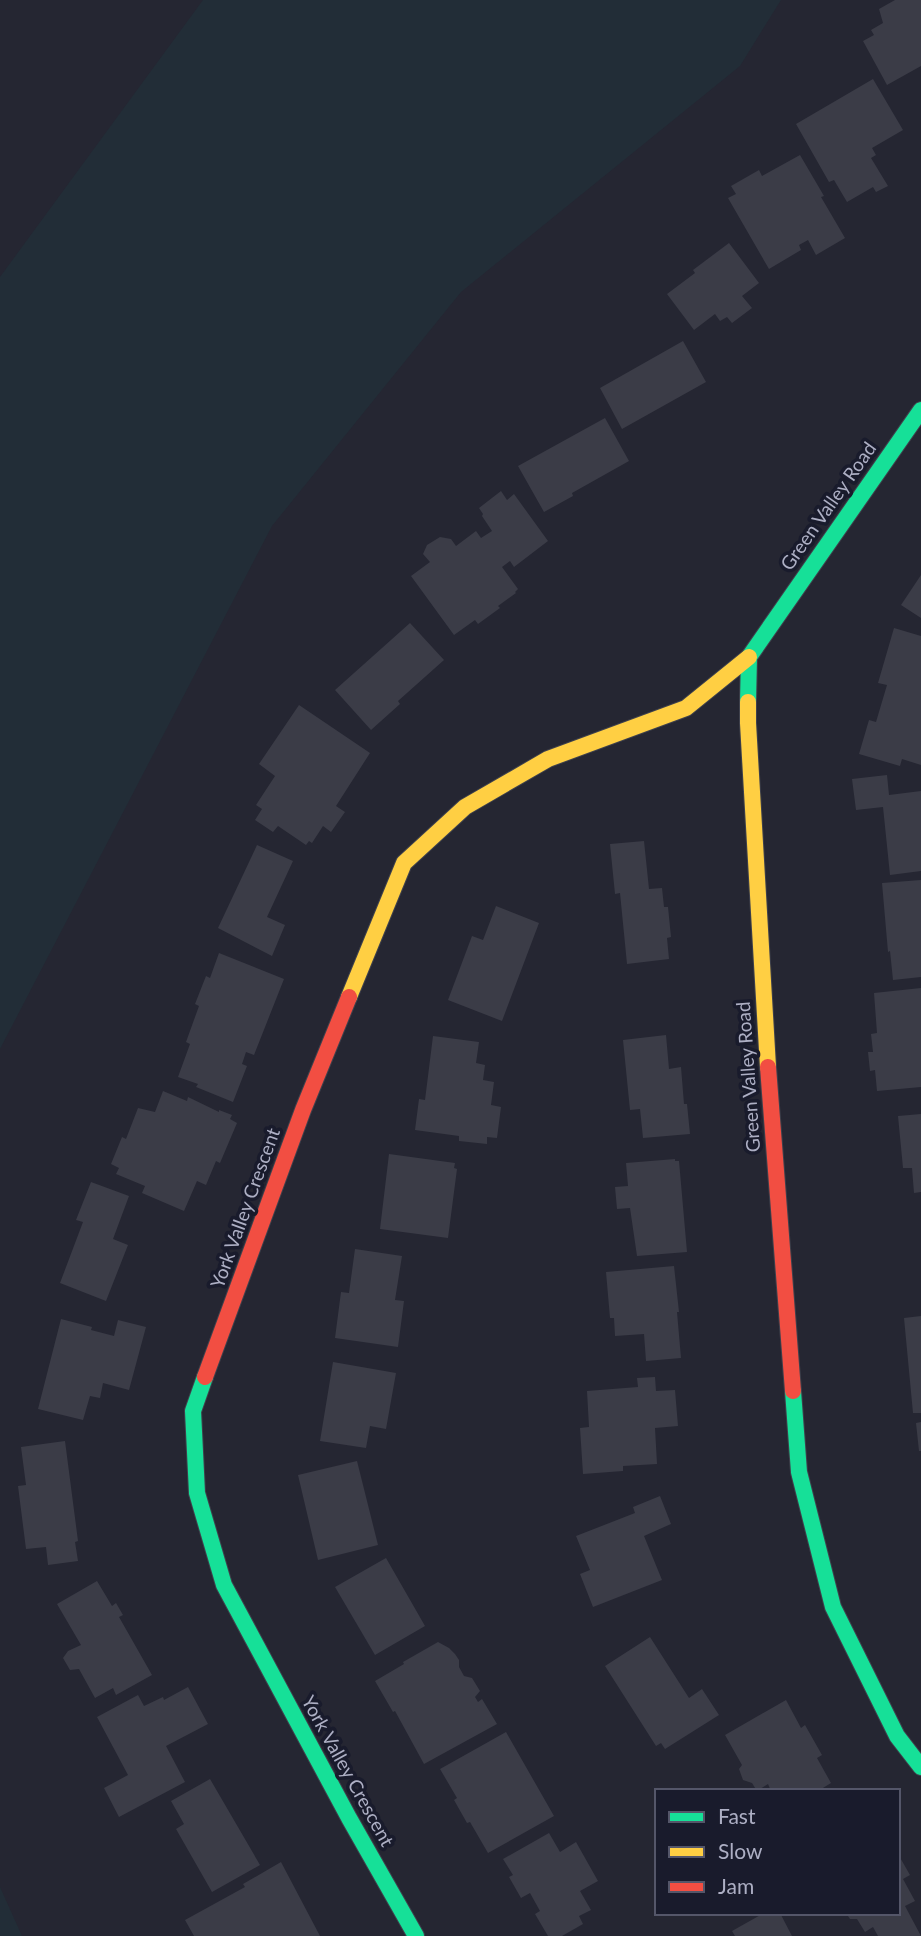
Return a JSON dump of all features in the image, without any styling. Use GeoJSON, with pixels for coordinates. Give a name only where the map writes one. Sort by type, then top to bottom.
{"type":"FeatureCollection","features":[{"type":"Feature","properties":{"kind":"street","name":"Green Valley Road"},"geometry":{"type":"LineString","coordinates":[[921,410],[749,657],[748,723],[766,1045],[799,1472],[833,1607],[897,1736],[921,1768]]}},
{"type":"Feature","properties":{"kind":"street","name":"York Valley Crescent"},"geometry":{"type":"LineString","coordinates":[[416,1936],[349,1818],[224,1585],[197,1493],[193,1411],[303,1110],[404,863],[465,807],[548,759],[687,708],[749,657]]}},
{"type":"Feature","properties":{"kind":"shaded area"},"geometry":{"type":"Polygon","coordinates":[[[203,0],[781,0],[740,66],[461,292],[272,526],[0,1049],[0,277],[203,0]]]}},
{"type":"Feature","properties":{"kind":"shaded area"},"geometry":{"type":"Polygon","coordinates":[[[0,1887],[22,1936],[0,1936],[0,1887]]]}},
{"type":"Feature","properties":{"kind":"building"},"geometry":{"type":"Polygon","coordinates":[[[895,0],[921,0],[921,66],[887,85],[863,41],[874,35],[871,30],[883,23],[879,9],[895,0]]]}},
{"type":"Feature","properties":{"kind":"building"},"geometry":{"type":"Polygon","coordinates":[[[873,79],[903,130],[872,148],[876,155],[871,158],[888,186],[876,192],[873,187],[847,202],[834,180],[829,182],[796,124],[873,79]]]}},
{"type":"Feature","properties":{"kind":"building"},"geometry":{"type":"Polygon","coordinates":[[[800,155],[845,238],[816,255],[808,240],[799,245],[801,250],[769,269],[728,198],[736,194],[731,186],[759,170],[762,176],[800,155]]]}},
{"type":"Feature","properties":{"kind":"building"},"geometry":{"type":"Polygon","coordinates":[[[729,243],[759,283],[742,296],[752,308],[732,323],[727,317],[720,321],[715,314],[694,330],[667,294],[729,243]]]}},
{"type":"Feature","properties":{"kind":"building"},"geometry":{"type":"Polygon","coordinates":[[[683,341],[706,382],[622,429],[600,388],[683,341]]]}},
{"type":"Feature","properties":{"kind":"building"},"geometry":{"type":"Polygon","coordinates":[[[605,418],[629,461],[544,512],[518,466],[605,418]]]}},
{"type":"Feature","properties":{"kind":"building"},"geometry":{"type":"Polygon","coordinates":[[[501,491],[507,500],[514,494],[548,541],[514,567],[510,561],[502,567],[518,589],[516,593],[478,624],[475,620],[454,635],[411,576],[430,562],[423,554],[427,545],[440,537],[451,539],[456,546],[476,531],[481,538],[492,531],[479,508],[501,491]]]}},
{"type":"Feature","properties":{"kind":"building"},"geometry":{"type":"Polygon","coordinates":[[[921,575],[921,618],[901,605],[921,575]]]}},
{"type":"Feature","properties":{"kind":"building"},"geometry":{"type":"Polygon","coordinates":[[[410,623],[444,660],[398,701],[400,704],[371,730],[335,690],[410,623]]]}},
{"type":"Feature","properties":{"kind":"building"},"geometry":{"type":"Polygon","coordinates":[[[894,628],[921,636],[921,765],[902,759],[900,766],[859,754],[869,720],[876,722],[887,685],[878,683],[894,628]]]}},
{"type":"Feature","properties":{"kind":"building"},"geometry":{"type":"Polygon","coordinates":[[[299,705],[370,753],[336,806],[345,812],[331,832],[323,826],[312,843],[309,841],[306,845],[278,826],[273,832],[255,820],[262,809],[256,805],[275,776],[259,764],[299,705]]]}},
{"type":"Feature","properties":{"kind":"building"},"geometry":{"type":"Polygon","coordinates":[[[887,775],[889,795],[921,791],[921,871],[890,875],[883,807],[856,810],[852,779],[887,775]]]}},
{"type":"Feature","properties":{"kind":"building"},"geometry":{"type":"Polygon","coordinates":[[[644,841],[649,889],[662,888],[664,907],[668,907],[671,937],[667,938],[669,959],[627,964],[620,893],[615,894],[610,844],[644,841]]]}},
{"type":"Feature","properties":{"kind":"building"},"geometry":{"type":"Polygon","coordinates":[[[257,845],[293,861],[267,917],[285,925],[272,956],[218,928],[257,845]]]}},
{"type":"Feature","properties":{"kind":"building"},"geometry":{"type":"Polygon","coordinates":[[[921,880],[921,977],[893,980],[882,883],[921,880]]]}},
{"type":"Feature","properties":{"kind":"building"},"geometry":{"type":"Polygon","coordinates":[[[496,906],[539,923],[502,1021],[448,1000],[472,936],[483,940],[496,906]]]}},
{"type":"Feature","properties":{"kind":"building"},"geometry":{"type":"Polygon","coordinates":[[[219,953],[284,979],[254,1055],[246,1052],[242,1064],[247,1066],[233,1102],[178,1077],[190,1044],[186,1042],[199,1006],[195,1004],[206,976],[210,978],[219,953]]]}},
{"type":"Feature","properties":{"kind":"building"},"geometry":{"type":"Polygon","coordinates":[[[921,988],[921,1087],[877,1091],[875,1070],[870,1071],[868,1052],[873,1052],[871,1034],[877,1033],[874,993],[921,988]]]}},
{"type":"Feature","properties":{"kind":"building"},"geometry":{"type":"Polygon","coordinates":[[[666,1035],[669,1069],[681,1067],[690,1134],[643,1138],[640,1109],[630,1110],[623,1040],[666,1035]]]}},
{"type":"Feature","properties":{"kind":"building"},"geometry":{"type":"Polygon","coordinates":[[[433,1036],[479,1042],[476,1063],[485,1065],[483,1080],[494,1082],[491,1105],[501,1107],[497,1138],[487,1137],[487,1144],[459,1141],[459,1136],[415,1130],[419,1099],[425,1100],[433,1036]]]}},
{"type":"Feature","properties":{"kind":"building"},"geometry":{"type":"Polygon","coordinates":[[[163,1091],[187,1101],[188,1097],[219,1112],[232,1115],[230,1119],[237,1123],[220,1163],[216,1161],[206,1185],[197,1181],[184,1211],[142,1193],[145,1186],[116,1174],[119,1168],[111,1164],[122,1137],[126,1139],[138,1108],[155,1112],[163,1091]]]}},
{"type":"Feature","properties":{"kind":"building"},"geometry":{"type":"Polygon","coordinates":[[[921,1114],[921,1192],[914,1193],[912,1168],[903,1168],[898,1116],[921,1114]]]}},
{"type":"Feature","properties":{"kind":"building"},"geometry":{"type":"Polygon","coordinates":[[[389,1154],[455,1163],[454,1168],[457,1169],[448,1238],[380,1229],[389,1154]]]}},
{"type":"Feature","properties":{"kind":"building"},"geometry":{"type":"Polygon","coordinates":[[[675,1159],[679,1161],[687,1252],[637,1256],[630,1208],[617,1209],[615,1187],[628,1186],[626,1163],[675,1159]]]}},
{"type":"Feature","properties":{"kind":"building"},"geometry":{"type":"Polygon","coordinates":[[[91,1182],[129,1196],[113,1239],[128,1245],[106,1301],[60,1283],[83,1222],[76,1220],[91,1182]]]}},
{"type":"Feature","properties":{"kind":"building"},"geometry":{"type":"Polygon","coordinates":[[[355,1249],[402,1256],[395,1300],[404,1301],[398,1347],[335,1338],[341,1292],[349,1293],[355,1249]]]}},
{"type":"Feature","properties":{"kind":"building"},"geometry":{"type":"Polygon","coordinates":[[[674,1266],[681,1358],[646,1361],[644,1334],[615,1336],[614,1318],[610,1318],[606,1272],[674,1266]]]}},
{"type":"Feature","properties":{"kind":"building"},"geometry":{"type":"Polygon","coordinates":[[[921,1316],[921,1413],[913,1413],[904,1318],[921,1316]]]}},
{"type":"Feature","properties":{"kind":"building"},"geometry":{"type":"Polygon","coordinates":[[[61,1319],[114,1336],[118,1320],[146,1327],[129,1390],[103,1383],[100,1398],[90,1396],[83,1420],[38,1409],[61,1319]]]}},
{"type":"Feature","properties":{"kind":"building"},"geometry":{"type":"Polygon","coordinates":[[[333,1362],[396,1373],[386,1429],[370,1426],[366,1448],[320,1441],[333,1362]]]}},
{"type":"Feature","properties":{"kind":"building"},"geometry":{"type":"Polygon","coordinates":[[[655,1377],[656,1391],[675,1390],[678,1426],[655,1428],[657,1464],[623,1466],[623,1471],[583,1474],[580,1428],[589,1427],[587,1391],[638,1387],[637,1378],[655,1377]]]}},
{"type":"Feature","properties":{"kind":"building"},"geometry":{"type":"Polygon","coordinates":[[[921,1422],[921,1451],[919,1451],[916,1423],[921,1422]]]}},
{"type":"Feature","properties":{"kind":"building"},"geometry":{"type":"Polygon","coordinates":[[[65,1441],[78,1541],[75,1542],[78,1561],[48,1565],[46,1547],[26,1549],[18,1486],[26,1485],[21,1447],[65,1441]]]}},
{"type":"Feature","properties":{"kind":"building"},"geometry":{"type":"Polygon","coordinates":[[[357,1461],[378,1545],[318,1560],[298,1475],[357,1461]]]}},
{"type":"Feature","properties":{"kind":"building"},"geometry":{"type":"Polygon","coordinates":[[[660,1496],[671,1524],[644,1536],[662,1580],[593,1607],[580,1574],[590,1570],[576,1536],[635,1513],[633,1507],[660,1496]]]}},
{"type":"Feature","properties":{"kind":"building"},"geometry":{"type":"Polygon","coordinates":[[[386,1558],[425,1626],[375,1655],[335,1587],[386,1558]]]}},
{"type":"Feature","properties":{"kind":"building"},"geometry":{"type":"Polygon","coordinates":[[[97,1581],[112,1606],[116,1603],[123,1615],[119,1617],[152,1675],[116,1695],[113,1688],[95,1698],[79,1669],[70,1670],[63,1658],[68,1651],[81,1645],[57,1604],[97,1581]]]}},
{"type":"Feature","properties":{"kind":"building"},"geometry":{"type":"Polygon","coordinates":[[[650,1637],[689,1698],[702,1689],[719,1715],[665,1749],[661,1743],[656,1746],[605,1666],[650,1637]]]}},
{"type":"Feature","properties":{"kind":"building"},"geometry":{"type":"Polygon","coordinates":[[[438,1642],[455,1654],[464,1676],[472,1678],[480,1691],[475,1697],[478,1702],[482,1699],[497,1724],[424,1764],[375,1681],[438,1642]]]}},
{"type":"Feature","properties":{"kind":"building"},"geometry":{"type":"Polygon","coordinates":[[[188,1687],[208,1724],[166,1746],[185,1782],[119,1817],[104,1788],[128,1775],[97,1717],[138,1695],[144,1706],[163,1697],[164,1700],[188,1687]]]}},
{"type":"Feature","properties":{"kind":"building"},"geometry":{"type":"Polygon","coordinates":[[[786,1700],[801,1728],[805,1725],[822,1755],[817,1758],[831,1783],[821,1789],[770,1789],[768,1784],[756,1789],[752,1783],[743,1780],[739,1769],[742,1765],[725,1735],[786,1700]]]}},
{"type":"Feature","properties":{"kind":"building"},"geometry":{"type":"Polygon","coordinates":[[[506,1732],[554,1816],[488,1853],[470,1822],[467,1823],[454,1800],[457,1798],[440,1769],[506,1732]]]}},
{"type":"Feature","properties":{"kind":"building"},"geometry":{"type":"Polygon","coordinates":[[[210,1779],[260,1865],[212,1892],[176,1829],[184,1824],[171,1801],[210,1779]]]}},
{"type":"Feature","properties":{"kind":"building"},"geometry":{"type":"Polygon","coordinates":[[[549,1833],[560,1852],[576,1842],[598,1881],[580,1891],[591,1910],[579,1916],[583,1924],[562,1936],[548,1936],[535,1914],[540,1911],[530,1893],[521,1898],[509,1877],[513,1875],[503,1859],[549,1833]]]}},
{"type":"Feature","properties":{"kind":"building"},"geometry":{"type":"Polygon","coordinates":[[[900,1858],[910,1875],[903,1879],[915,1901],[905,1906],[921,1936],[878,1936],[873,1927],[865,1932],[857,1919],[850,1919],[847,1915],[900,1915],[900,1858]]]}},
{"type":"Feature","properties":{"kind":"building"},"geometry":{"type":"Polygon","coordinates":[[[281,1862],[320,1936],[194,1936],[185,1920],[245,1887],[243,1884],[281,1862]]]}},
{"type":"Feature","properties":{"kind":"building"},"geometry":{"type":"Polygon","coordinates":[[[760,1915],[781,1915],[792,1936],[735,1936],[732,1931],[760,1915]]]}},
{"type":"Feature","properties":{"kind":"traffic: fast"},"geometry":{"type":"LineString","coordinates":[[748,702],[749,657],[921,410]]}},
{"type":"Feature","properties":{"kind":"traffic: fast"},"geometry":{"type":"LineString","coordinates":[[205,1377],[193,1411],[197,1493],[224,1585],[349,1818],[416,1936]]}},
{"type":"Feature","properties":{"kind":"traffic: fast"},"geometry":{"type":"LineString","coordinates":[[793,1391],[799,1472],[833,1607],[897,1736],[921,1767]]}},
{"type":"Feature","properties":{"kind":"traffic: slow"},"geometry":{"type":"LineString","coordinates":[[349,997],[404,863],[465,807],[548,759],[686,708],[749,657]]}},
{"type":"Feature","properties":{"kind":"traffic: slow"},"geometry":{"type":"LineString","coordinates":[[748,702],[768,1067]]}},
{"type":"Feature","properties":{"kind":"traffic: jam"},"geometry":{"type":"LineString","coordinates":[[205,1377],[303,1110],[349,997]]}},
{"type":"Feature","properties":{"kind":"traffic: jam"},"geometry":{"type":"LineString","coordinates":[[768,1067],[793,1391]]}}]}
